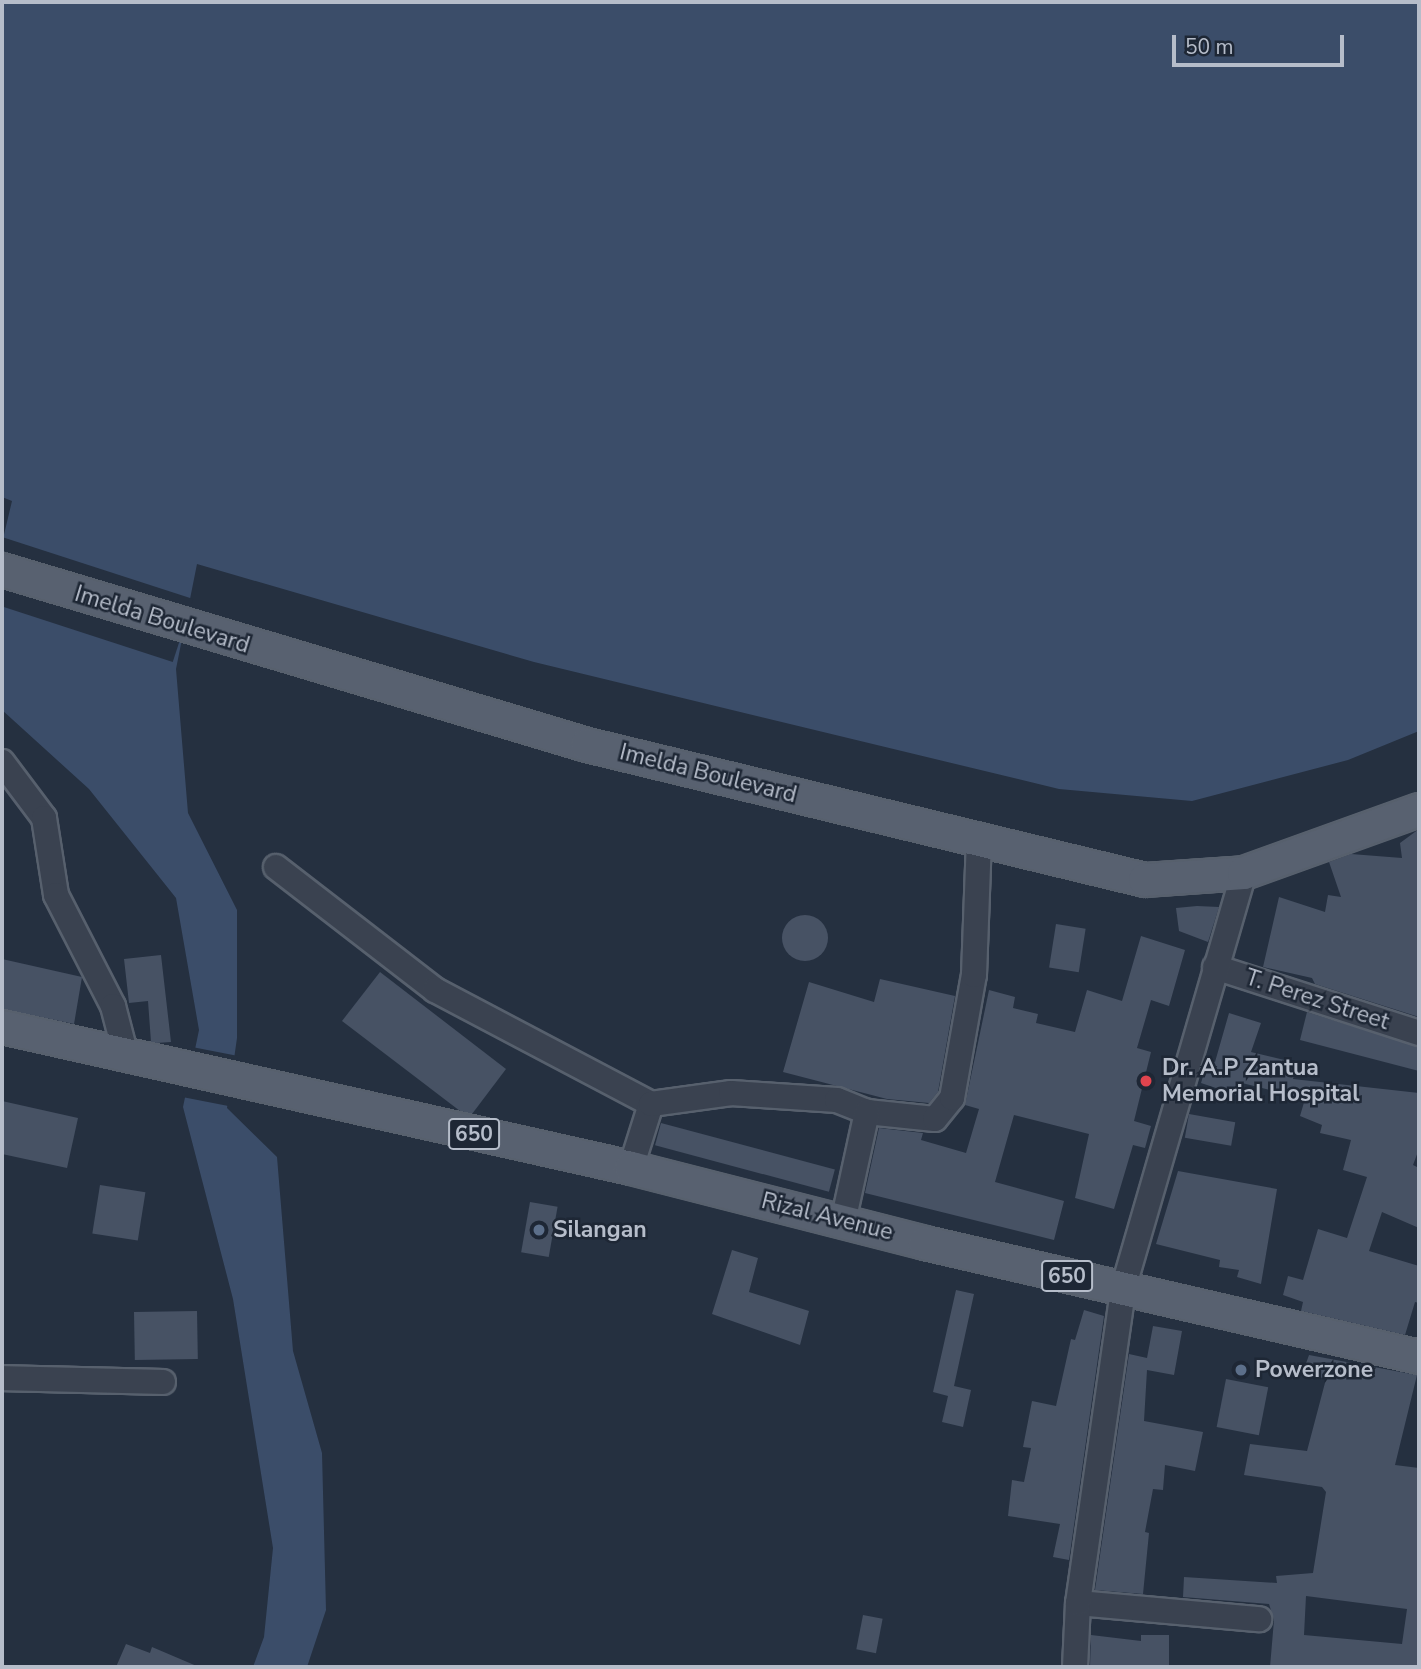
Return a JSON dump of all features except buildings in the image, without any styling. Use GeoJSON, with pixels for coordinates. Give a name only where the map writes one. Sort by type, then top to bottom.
{"type":"FeatureCollection","features":[{"type":"Feature","properties":{"kind":"main road","name":"Imelda Boulevard"},"geometry":{"type":"LineString","coordinates":[[2,570],[191,629],[587,745],[1146,880],[1244,873],[1419,810]]}},
{"type":"Feature","properties":{"kind":"main road","name":"650"},"geometry":{"type":"LineString","coordinates":[[2,1027],[125,1052]]}},
{"type":"Feature","properties":{"kind":"main road","name":"Rizal Avenue"},"geometry":{"type":"LineString","coordinates":[[125,1052],[182,1070],[631,1168],[843,1222],[1419,1357]]}},
{"type":"Feature","properties":{"kind":"street"},"geometry":{"type":"LineString","coordinates":[[2,762],[44,818],[56,895],[113,1006],[125,1052]]}},
{"type":"Feature","properties":{"kind":"street"},"geometry":{"type":"LineString","coordinates":[[276,867],[435,990],[651,1104],[731,1093],[837,1100],[867,1112],[935,1119],[953,1098],[974,975],[979,840]]}},
{"type":"Feature","properties":{"kind":"street"},"geometry":{"type":"LineString","coordinates":[[1075,1667],[1077,1603],[1124,1289],[1244,873]]}},
{"type":"Feature","properties":{"kind":"street","name":"T. Perez Street"},"geometry":{"type":"LineString","coordinates":[[1215,967],[1419,1033]]}},
{"type":"Feature","properties":{"kind":"street"},"geometry":{"type":"LineString","coordinates":[[631,1168],[651,1104]]}},
{"type":"Feature","properties":{"kind":"street"},"geometry":{"type":"LineString","coordinates":[[843,1222],[867,1112]]}},
{"type":"Feature","properties":{"kind":"street"},"geometry":{"type":"LineString","coordinates":[[2,1378],[163,1382]]}},
{"type":"Feature","properties":{"kind":"street"},"geometry":{"type":"LineString","coordinates":[[1077,1603],[1259,1619]]}},
{"type":"Feature","properties":{"kind":"water"},"geometry":{"type":"Polygon","coordinates":[[[2,2],[1419,2],[1419,731],[1348,760],[1192,801],[1059,789],[534,662],[197,564],[176,669],[188,813],[237,910],[237,1038],[227,1108],[277,1157],[293,1351],[322,1453],[326,1610],[307,1667],[253,1667],[264,1637],[273,1548],[233,1299],[183,1107],[199,1030],[176,898],[89,789],[2,710],[2,543],[12,501],[2,497],[2,2]]]}},
{"type":"Feature","properties":{"kind":"pier"},"geometry":{"type":"Polygon","coordinates":[[[2,537],[193,599],[173,662],[2,606],[2,537]]]}},
{"type":"Feature","properties":{"kind":"pier"},"geometry":{"type":"Polygon","coordinates":[[[192,1047],[238,1056],[228,1106],[182,1097],[192,1047]]]}},
{"type":"Feature","properties":{"kind":"place","name":"Dr. A.P Zantua Memorial Hospital"},"geometry":{"type":"Point","coordinates":[1146,1081]}},
{"type":"Feature","properties":{"kind":"place","name":"Silangan"},"geometry":{"type":"Point","coordinates":[539,1230]}},
{"type":"Feature","properties":{"kind":"place","name":"Powerzone"},"geometry":{"type":"Point","coordinates":[1241,1370]}}]}
